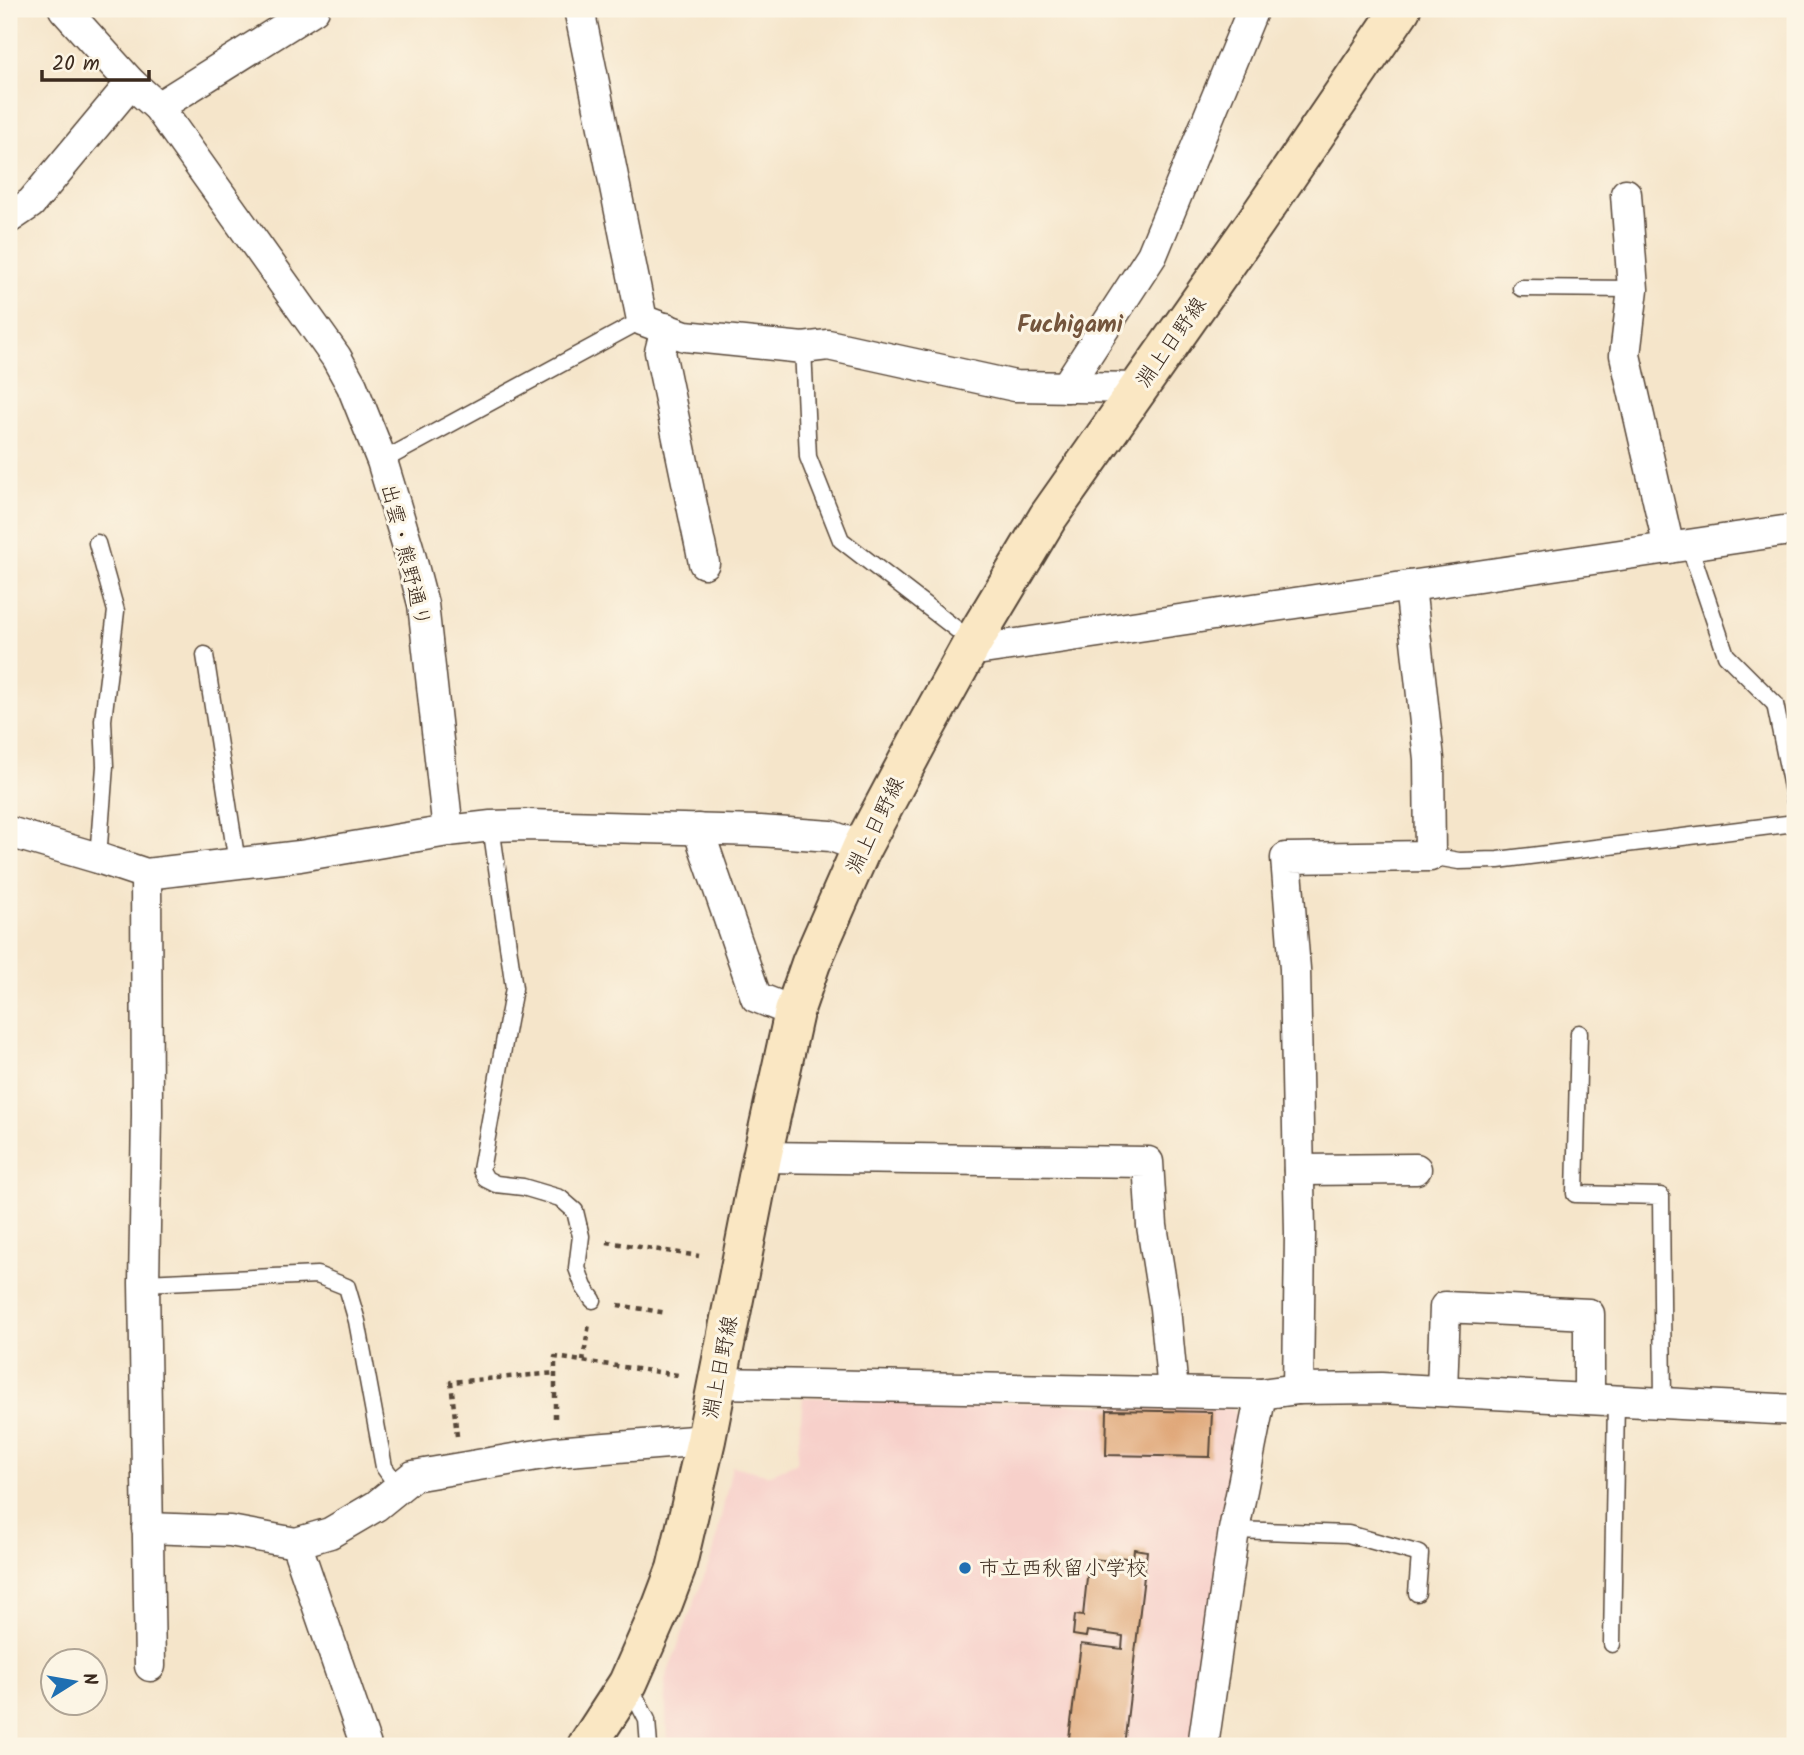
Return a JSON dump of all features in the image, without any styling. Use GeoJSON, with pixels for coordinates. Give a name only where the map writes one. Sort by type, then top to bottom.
{"type":"FeatureCollection","features":[{"type":"Feature","properties":{"kind":"main road","name":"淵上日野線"},"geometry":{"type":"LineString","coordinates":[[587,1746],[628,1683],[676,1569],[706,1440],[762,1157],[794,1012],[811,963],[862,847],[973,642],[1048,517],[1257,220],[1401,9]]}},
{"type":"Feature","properties":{"kind":"street","name":"出雲・熊野通り"},"geometry":{"type":"LineString","coordinates":[[64,9],[131,83],[158,107],[336,357],[352,386],[382,461],[423,604],[448,831]]}},
{"type":"Feature","properties":{"kind":"street"},"geometry":{"type":"LineString","coordinates":[[158,107],[314,9]]}},
{"type":"Feature","properties":{"kind":"street"},"geometry":{"type":"LineString","coordinates":[[579,9],[654,324],[704,563]]}},
{"type":"Feature","properties":{"kind":"street"},"geometry":{"type":"LineString","coordinates":[[1066,387],[1152,255],[1253,9]]}},
{"type":"Feature","properties":{"kind":"street"},"geometry":{"type":"LineString","coordinates":[[9,218],[30,203],[131,83]]}},
{"type":"Feature","properties":{"kind":"street"},"geometry":{"type":"LineString","coordinates":[[1626,194],[1633,289],[1625,355],[1679,546]]}},
{"type":"Feature","properties":{"kind":"street"},"geometry":{"type":"LineString","coordinates":[[654,324],[685,336],[803,348],[828,345],[1015,386],[1139,388]]}},
{"type":"Feature","properties":{"kind":"street"},"geometry":{"type":"LineString","coordinates":[[973,642],[983,649],[1795,531]]}},
{"type":"Feature","properties":{"kind":"street"},"geometry":{"type":"LineString","coordinates":[[1298,1389],[1300,1233],[1295,969],[1286,858],[1430,856],[1429,759],[1410,586]]}},
{"type":"Feature","properties":{"kind":"street"},"geometry":{"type":"LineString","coordinates":[[9,832],[146,874],[300,856],[491,826],[760,831],[831,836],[862,847]]}},
{"type":"Feature","properties":{"kind":"street"},"geometry":{"type":"LineString","coordinates":[[698,829],[756,998],[794,1012]]}},
{"type":"Feature","properties":{"kind":"street"},"geometry":{"type":"LineString","coordinates":[[146,874],[147,1114],[144,1283],[149,1665]]}},
{"type":"Feature","properties":{"kind":"street"},"geometry":{"type":"LineString","coordinates":[[762,1157],[1148,1162],[1152,1226],[1165,1308],[1174,1392]]}},
{"type":"Feature","properties":{"kind":"street"},"geometry":{"type":"LineString","coordinates":[[1299,1170],[1416,1169]]}},
{"type":"Feature","properties":{"kind":"street"},"geometry":{"type":"LineString","coordinates":[[1442,1391],[1446,1307],[1589,1314],[1602,1399]]}},
{"type":"Feature","properties":{"kind":"street"},"geometry":{"type":"LineString","coordinates":[[717,1382],[1261,1394],[1298,1389],[1381,1388],[1795,1410]]}},
{"type":"Feature","properties":{"kind":"street"},"geometry":{"type":"LineString","coordinates":[[1203,1746],[1234,1531],[1261,1394]]}},
{"type":"Feature","properties":{"kind":"street"},"geometry":{"type":"LineString","coordinates":[[147,1528],[230,1531],[296,1543],[330,1533],[376,1506],[413,1476],[555,1452],[706,1440]]}},
{"type":"Feature","properties":{"kind":"street"},"geometry":{"type":"LineString","coordinates":[[296,1543],[366,1746]]}},
{"type":"Feature","properties":{"kind":"lane"},"geometry":{"type":"LineString","coordinates":[[1521,288],[1633,289]]}},
{"type":"Feature","properties":{"kind":"lane"},"geometry":{"type":"LineString","coordinates":[[382,461],[654,324]]}},
{"type":"Feature","properties":{"kind":"lane"},"geometry":{"type":"LineString","coordinates":[[803,348],[808,457],[841,540],[973,642]]}},
{"type":"Feature","properties":{"kind":"lane"},"geometry":{"type":"LineString","coordinates":[[97,543],[116,611],[103,720],[105,766],[98,858]]}},
{"type":"Feature","properties":{"kind":"lane"},"geometry":{"type":"LineString","coordinates":[[1679,546],[1726,655],[1775,704],[1795,802]]}},
{"type":"Feature","properties":{"kind":"lane"},"geometry":{"type":"LineString","coordinates":[[205,655],[237,863]]}},
{"type":"Feature","properties":{"kind":"lane"},"geometry":{"type":"LineString","coordinates":[[1430,856],[1459,861],[1498,860],[1795,823]]}},
{"type":"Feature","properties":{"kind":"lane"},"geometry":{"type":"LineString","coordinates":[[491,826],[514,988],[481,1170],[486,1179],[496,1184],[523,1187],[560,1198],[575,1211],[581,1236],[577,1268],[584,1287],[593,1300]]}},
{"type":"Feature","properties":{"kind":"lane"},"geometry":{"type":"LineString","coordinates":[[1579,1033],[1576,1194],[1661,1196],[1663,1403]]}},
{"type":"Feature","properties":{"kind":"lane"},"geometry":{"type":"LineString","coordinates":[[144,1283],[317,1275],[347,1287],[384,1467],[399,1488]]}},
{"type":"Feature","properties":{"kind":"lane"},"geometry":{"type":"LineString","coordinates":[[1602,1399],[1612,1644]]}},
{"type":"Feature","properties":{"kind":"lane"},"geometry":{"type":"LineString","coordinates":[[1234,1531],[1348,1534],[1420,1554],[1417,1593]]}},
{"type":"Feature","properties":{"kind":"lane"},"geometry":{"type":"LineString","coordinates":[[628,1683],[647,1720],[649,1746]]}},
{"type":"Feature","properties":{"kind":"path"},"geometry":{"type":"LineString","coordinates":[[605,1242],[699,1256]]}},
{"type":"Feature","properties":{"kind":"path"},"geometry":{"type":"LineString","coordinates":[[583,1361],[593,1300],[667,1314]]}},
{"type":"Feature","properties":{"kind":"path"},"geometry":{"type":"LineString","coordinates":[[555,1427],[555,1357],[678,1375]]}},
{"type":"Feature","properties":{"kind":"path"},"geometry":{"type":"LineString","coordinates":[[458,1449],[451,1382],[555,1373]]}},
{"type":"Feature","properties":{"kind":"shaded area","name":"市立西秋留小学校"},"geometry":{"type":"Polygon","coordinates":[[[803,1397],[1233,1408],[1245,1426],[1194,1746],[667,1746],[665,1680],[714,1550],[732,1466],[770,1475],[797,1462],[803,1397]]]}},
{"type":"Feature","properties":{"kind":"building"},"geometry":{"type":"Polygon","coordinates":[[[1107,1410],[1212,1412],[1210,1457],[1106,1455],[1107,1410]]]}},
{"type":"Feature","properties":{"kind":"building"},"geometry":{"type":"Polygon","coordinates":[[[1134,1549],[1147,1551],[1124,1746],[1068,1746],[1081,1644],[1122,1649],[1123,1636],[1087,1631],[1086,1637],[1073,1635],[1075,1615],[1083,1616],[1088,1568],[1093,1569],[1094,1559],[1111,1561],[1112,1556],[1133,1559],[1134,1549]]]}},
{"type":"Feature","properties":{"kind":"place","name":"市立西秋留小学校"},"geometry":{"type":"Point","coordinates":[965,1568]}},
{"type":"Feature","properties":{"kind":"district","name":"Fuchigami"},"geometry":{"type":"Point","coordinates":[1070,324]}}]}
